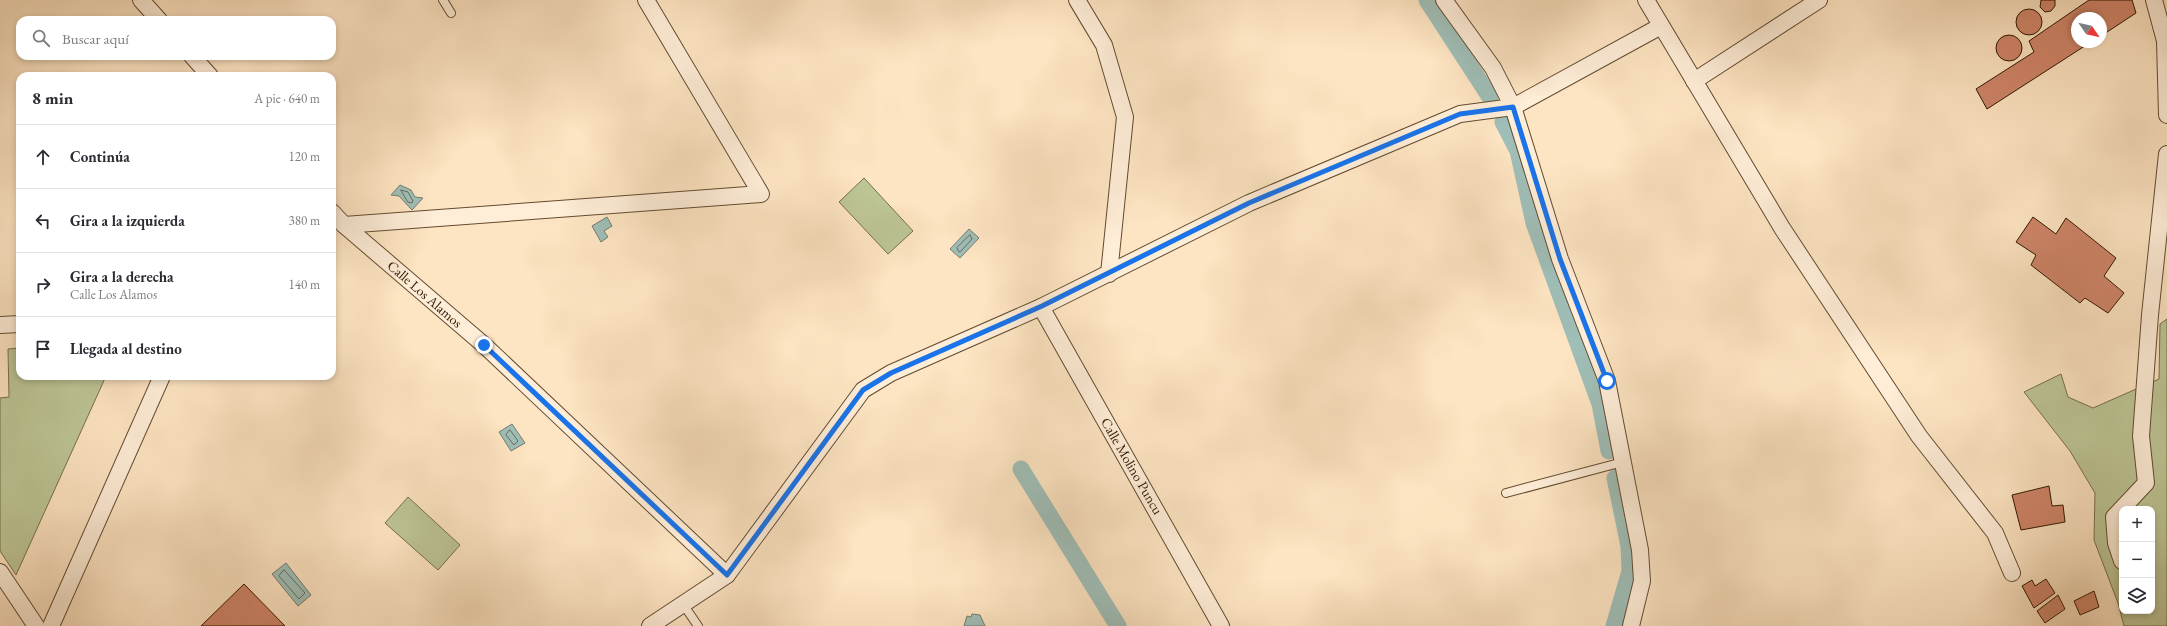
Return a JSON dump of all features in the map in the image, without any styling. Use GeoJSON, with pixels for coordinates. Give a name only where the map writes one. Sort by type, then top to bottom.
{"type":"FeatureCollection","features":[{"type":"Feature","properties":{"kind":"street"},"geometry":{"type":"LineString","coordinates":[[141,0],[155,16]]}},
{"type":"Feature","properties":{"kind":"street"},"geometry":{"type":"LineString","coordinates":[[344,225],[761,194],[646,0]]}},
{"type":"Feature","properties":{"kind":"street"},"geometry":{"type":"LineString","coordinates":[[1077,0],[1104,45],[1125,117],[1109,274]]}},
{"type":"Feature","properties":{"kind":"street"},"geometry":{"type":"LineString","coordinates":[[1444,0],[1493,68],[1513,107],[1560,259],[1607,381],[1640,550],[1642,580],[1631,626]]}},
{"type":"Feature","properties":{"kind":"street"},"geometry":{"type":"LineString","coordinates":[[1646,0],[1782,228],[1918,436],[1995,533],[2012,573]]}},
{"type":"Feature","properties":{"kind":"street"},"geometry":{"type":"LineString","coordinates":[[1694,81],[1819,0]]}},
{"type":"Feature","properties":{"kind":"street"},"geometry":{"type":"LineString","coordinates":[[2154,0],[2165,41],[2167,115]]}},
{"type":"Feature","properties":{"kind":"street"},"geometry":{"type":"LineString","coordinates":[[650,626],[727,575],[863,390],[891,373],[1042,306],[1249,203],[1460,114],[1513,107],[1661,26]]}},
{"type":"Feature","properties":{"kind":"street"},"geometry":{"type":"LineString","coordinates":[[196,60],[206,72]]}},
{"type":"Feature","properties":{"kind":"street"},"geometry":{"type":"LineString","coordinates":[[2119,552],[2116,543],[2114,517],[2146,483],[2141,436],[2150,315],[2167,154]]}},
{"type":"Feature","properties":{"kind":"street","name":"Calle Los Alamos"},"geometry":{"type":"LineString","coordinates":[[336,216],[344,225],[484,345],[727,575]]}},
{"type":"Feature","properties":{"kind":"street","name":"Calle Molino Puncu"},"geometry":{"type":"LineString","coordinates":[[1042,306],[1221,626]]}},
{"type":"Feature","properties":{"kind":"street"},"geometry":{"type":"LineString","coordinates":[[0,325],[16,324]]}},
{"type":"Feature","properties":{"kind":"street"},"geometry":{"type":"LineString","coordinates":[[51,626],[160,380]]}},
{"type":"Feature","properties":{"kind":"street"},"geometry":{"type":"LineString","coordinates":[[0,572],[36,626]]}},
{"type":"Feature","properties":{"kind":"lane"},"geometry":{"type":"LineString","coordinates":[[444,0],[451,13]]}},
{"type":"Feature","properties":{"kind":"lane"},"geometry":{"type":"LineString","coordinates":[[1506,494],[1623,462]]}},
{"type":"Feature","properties":{"kind":"lane"},"geometry":{"type":"LineString","coordinates":[[684,604],[698,626]]}},
{"type":"Feature","properties":{"kind":"green space"},"geometry":{"type":"Polygon","coordinates":[[[864,178],[913,231],[888,254],[839,202],[864,178]]]}},
{"type":"Feature","properties":{"kind":"green space"},"geometry":{"type":"Polygon","coordinates":[[[2167,319],[2167,626],[2124,626],[2121,614],[2155,614],[2155,506],[2119,506],[2119,607],[2094,540],[2095,493],[2070,451],[2024,392],[2061,374],[2068,397],[2093,408],[2159,379],[2160,324],[2167,319]]]}},
{"type":"Feature","properties":{"kind":"green space"},"geometry":{"type":"Polygon","coordinates":[[[16,348],[16,380],[104,380],[16,575],[0,551],[0,398],[9,397],[8,349],[16,348]]]}},
{"type":"Feature","properties":{"kind":"green space"},"geometry":{"type":"Polygon","coordinates":[[[408,497],[460,545],[438,570],[385,523],[408,497]]]}},
{"type":"Feature","properties":{"kind":"water"},"geometry":{"type":"Polygon","coordinates":[[[400,185],[411,190],[415,197],[423,198],[412,210],[399,196],[391,195],[400,185]]]}},
{"type":"Feature","properties":{"kind":"water"},"geometry":{"type":"Polygon","coordinates":[[[607,217],[612,226],[604,231],[608,237],[601,242],[592,226],[607,217]]]}},
{"type":"Feature","properties":{"kind":"water"},"geometry":{"type":"Polygon","coordinates":[[[969,229],[979,238],[960,258],[950,249],[969,229]]]}},
{"type":"Feature","properties":{"kind":"water"},"geometry":{"type":"Polygon","coordinates":[[[512,424],[525,443],[511,451],[499,432],[512,424]]]}},
{"type":"Feature","properties":{"kind":"water"},"geometry":{"type":"Polygon","coordinates":[[[286,563],[311,595],[298,606],[272,574],[286,563]]]}},
{"type":"Feature","properties":{"kind":"water"},"geometry":{"type":"Polygon","coordinates":[[[972,614],[980,615],[985,626],[964,626],[967,616],[971,617],[972,614]]]}},
{"type":"Feature","properties":{"kind":"building"},"geometry":{"type":"Polygon","coordinates":[[[2041,0],[2055,0],[2055,6],[2051,11],[2045,12],[2040,7],[2041,0]]]}},
{"type":"Feature","properties":{"kind":"building"},"geometry":{"type":"Polygon","coordinates":[[[2089,0],[2132,0],[2136,13],[2107,32],[2107,12],[2071,12],[2089,0]]]}},
{"type":"Feature","properties":{"kind":"building"},"geometry":{"type":"Polygon","coordinates":[[[2029,9],[2038,13],[2042,22],[2038,31],[2029,35],[2020,31],[2016,22],[2020,13],[2029,9]]]}},
{"type":"Feature","properties":{"kind":"building"},"geometry":{"type":"Polygon","coordinates":[[[2071,12],[2071,48],[2082,48],[1987,109],[1976,89],[2034,52],[2029,41],[2071,12]]]}},
{"type":"Feature","properties":{"kind":"building"},"geometry":{"type":"Polygon","coordinates":[[[2009,35],[2018,39],[2022,48],[2018,57],[2009,61],[2000,57],[1996,48],[2000,39],[2009,35]]]}},
{"type":"Feature","properties":{"kind":"building"},"geometry":{"type":"Polygon","coordinates":[[[2033,217],[2056,234],[2066,218],[2116,258],[2104,276],[2124,293],[2108,313],[2085,298],[2080,303],[2031,265],[2036,255],[2016,242],[2033,217]]]}},
{"type":"Feature","properties":{"kind":"building"},"geometry":{"type":"Polygon","coordinates":[[[2049,486],[2052,506],[2063,505],[2065,522],[2021,530],[2012,495],[2049,486]]]}},
{"type":"Feature","properties":{"kind":"building"},"geometry":{"type":"Polygon","coordinates":[[[2046,579],[2055,593],[2034,608],[2022,586],[2032,580],[2035,586],[2046,579]]]}},
{"type":"Feature","properties":{"kind":"building"},"geometry":{"type":"Polygon","coordinates":[[[244,584],[285,626],[201,626],[244,584]]]}},
{"type":"Feature","properties":{"kind":"building"},"geometry":{"type":"Polygon","coordinates":[[[2094,591],[2099,607],[2080,615],[2074,601],[2094,591]]]}},
{"type":"Feature","properties":{"kind":"building"},"geometry":{"type":"Polygon","coordinates":[[[2058,595],[2065,609],[2045,623],[2037,611],[2058,595]]]}},
{"type":"Feature","properties":{"kind":"waterway"},"geometry":{"type":"LineString","coordinates":[[1427,0],[1490,97]]}},
{"type":"Feature","properties":{"kind":"waterway"},"geometry":{"type":"LineString","coordinates":[[1503,122],[1518,151],[1534,223],[1600,404],[1609,451]]}},
{"type":"Feature","properties":{"kind":"waterway"},"geometry":{"type":"LineString","coordinates":[[1021,469],[1118,626]]}},
{"type":"Feature","properties":{"kind":"waterway"},"geometry":{"type":"LineString","coordinates":[[1614,626],[1630,571],[1629,546],[1615,478]]}},
{"type":"Feature","properties":{"kind":"route"},"geometry":{"type":"LineString","coordinates":[[484,345],[727,575],[863,390],[891,373],[1042,306],[1249,203],[1460,114],[1513,107],[1560,259],[1607,381]]}}]}
